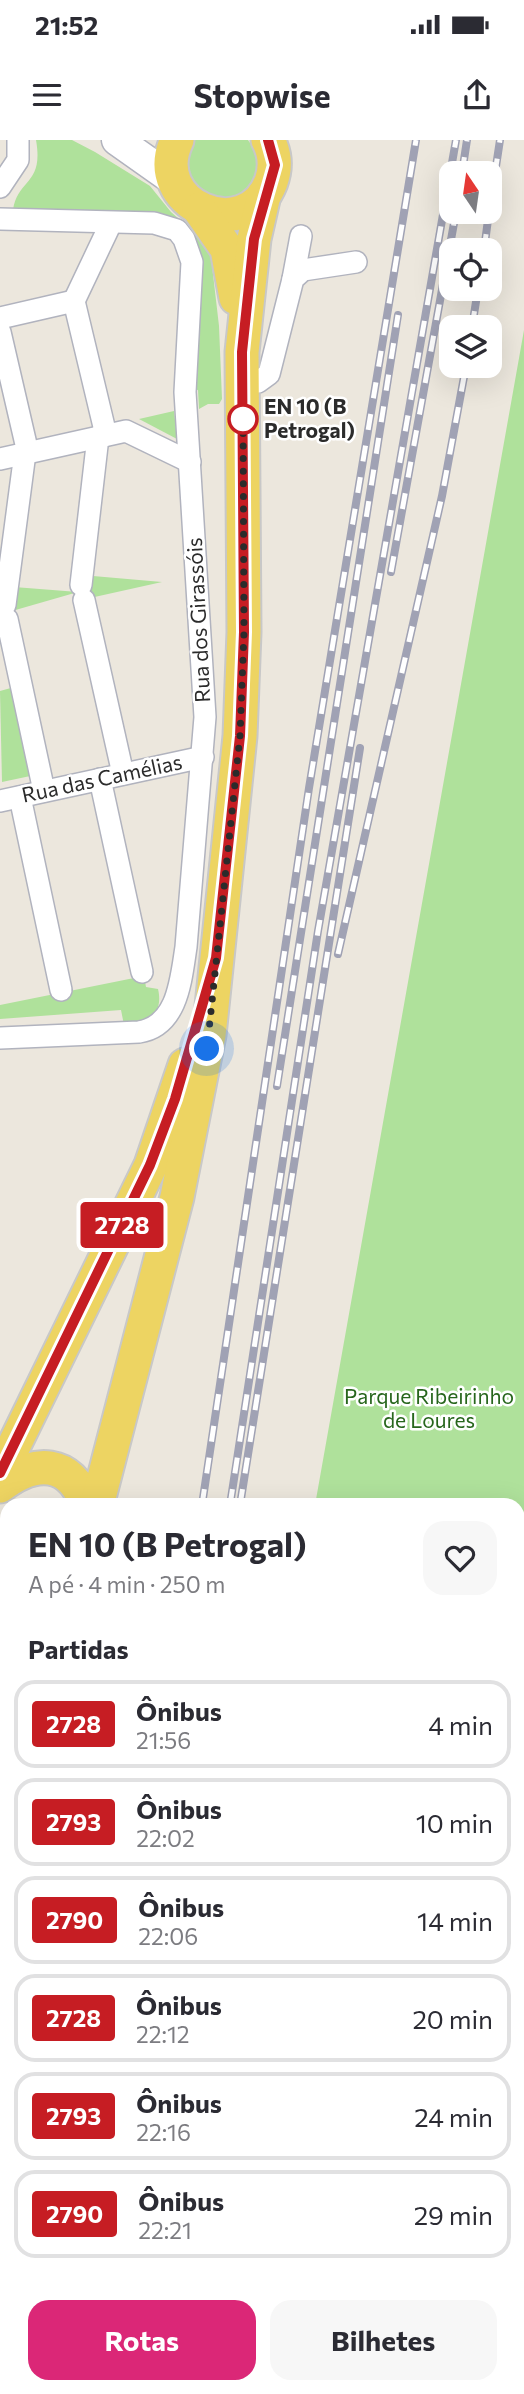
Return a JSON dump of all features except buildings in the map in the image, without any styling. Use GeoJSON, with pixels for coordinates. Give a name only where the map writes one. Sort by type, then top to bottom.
{"type":"FeatureCollection","features":[{"type":"Feature","properties":{"kind":"main road"},"geometry":{"type":"LineString","coordinates":[[177,140],[171,162],[174,181],[184,197],[199,209],[222,238],[230,259],[242,368]]}},
{"type":"Feature","properties":{"kind":"main road"},"geometry":{"type":"LineString","coordinates":[[99,1498],[177,1197],[205,1064],[240,736],[244,632],[242,368],[254,239],[264,195],[275,165],[268,140]]}},
{"type":"Feature","properties":{"kind":"main road"},"geometry":{"type":"LineString","coordinates":[[199,209],[217,215],[238,213],[264,195]]}},
{"type":"Feature","properties":{"kind":"main road"},"geometry":{"type":"LineString","coordinates":[[0,1474],[150,1165],[175,1099],[216,958]]}},
{"type":"Feature","properties":{"kind":"main road"},"geometry":{"type":"LineString","coordinates":[[0,1486],[19,1472],[42,1466],[66,1473],[81,1489],[84,1498]]}},
{"type":"Feature","properties":{"kind":"street"},"geometry":{"type":"LineString","coordinates":[[0,187],[18,160],[18,140]]}},
{"type":"Feature","properties":{"kind":"street"},"geometry":{"type":"LineString","coordinates":[[117,140],[174,181]]}},
{"type":"Feature","properties":{"kind":"street","name":"Rua dos Girassóis"},"geometry":{"type":"LineString","coordinates":[[0,219],[167,225],[177,230],[189,250],[191,262],[185,392],[205,717],[186,947],[180,981],[167,1018],[156,1028],[139,1032],[0,1038]]}},
{"type":"Feature","properties":{"kind":"street"},"geometry":{"type":"LineString","coordinates":[[111,223],[74,301],[102,436],[83,592],[123,774]]}},
{"type":"Feature","properties":{"kind":"street"},"geometry":{"type":"LineString","coordinates":[[242,368],[258,382],[270,374],[302,236]]}},
{"type":"Feature","properties":{"kind":"street"},"geometry":{"type":"LineString","coordinates":[[293,279],[303,271],[356,262]]}},
{"type":"Feature","properties":{"kind":"street"},"geometry":{"type":"LineString","coordinates":[[0,318],[74,301]]}},
{"type":"Feature","properties":{"kind":"street"},"geometry":{"type":"LineString","coordinates":[[0,332],[26,453],[6,612],[44,792]]}},
{"type":"Feature","properties":{"kind":"street"},"geometry":{"type":"LineString","coordinates":[[0,459],[126,430],[190,461]]}},
{"type":"Feature","properties":{"kind":"street","name":"Rua das Camélias"},"geometry":{"type":"LineString","coordinates":[[10,799],[203,757]]}},
{"type":"Feature","properties":{"kind":"street"},"geometry":{"type":"LineString","coordinates":[[100,779],[142,972]]}},
{"type":"Feature","properties":{"kind":"street"},"geometry":{"type":"LineString","coordinates":[[10,799],[61,990]]}},
{"type":"Feature","properties":{"kind":"green space"},"geometry":{"type":"Polygon","coordinates":[[[36,140],[72,140],[95,152],[150,186],[171,212],[202,239],[211,257],[219,326],[222,399],[219,404],[208,404],[199,409],[198,390],[191,389],[190,234],[13,210],[20,192],[34,173],[38,155],[36,140]]]}},
{"type":"Feature","properties":{"kind":"green space"},"geometry":{"type":"Polygon","coordinates":[[[191,140],[248,140],[257,153],[258,182],[238,204],[190,196],[182,154],[191,140]]]}},
{"type":"Feature","properties":{"kind":"green space","name":"Parque Ribeirinho de Loures"},"geometry":{"type":"Polygon","coordinates":[[[524,330],[524,1498],[316,1498],[524,330]]]}},
{"type":"Feature","properties":{"kind":"green space"},"geometry":{"type":"Polygon","coordinates":[[[174,411],[177,439],[139,419],[174,411]]]}},
{"type":"Feature","properties":{"kind":"green space"},"geometry":{"type":"Polygon","coordinates":[[[93,576],[162,582],[90,598],[93,576]]]}},
{"type":"Feature","properties":{"kind":"green space"},"geometry":{"type":"Polygon","coordinates":[[[14,587],[78,592],[12,611],[14,587]]]}},
{"type":"Feature","properties":{"kind":"green space"},"geometry":{"type":"Polygon","coordinates":[[[18,686],[35,775],[2,782],[0,691],[18,686]]]}},
{"type":"Feature","properties":{"kind":"green space"},"geometry":{"type":"Polygon","coordinates":[[[144,976],[146,987],[158,989],[159,998],[156,1011],[140,1022],[124,1025],[121,1010],[0,1019],[0,1005],[144,976]]]}},
{"type":"Feature","properties":{"kind":"railway"},"geometry":{"type":"LineString","coordinates":[[203,1498],[309,788],[416,140]]}},
{"type":"Feature","properties":{"kind":"railway"},"geometry":{"type":"LineString","coordinates":[[231,1498],[318,931],[456,140]]}},
{"type":"Feature","properties":{"kind":"railway"},"geometry":{"type":"LineString","coordinates":[[464,161],[467,140]]}},
{"type":"Feature","properties":{"kind":"railway"},"geometry":{"type":"LineString","coordinates":[[497,161],[500,140]]}},
{"type":"Feature","properties":{"kind":"railway"},"geometry":{"type":"LineString","coordinates":[[391,572],[454,224]]}},
{"type":"Feature","properties":{"kind":"railway"},"geometry":{"type":"LineString","coordinates":[[486,238],[487,224]]}},
{"type":"Feature","properties":{"kind":"railway"},"geometry":{"type":"LineString","coordinates":[[474,315],[476,301]]}},
{"type":"Feature","properties":{"kind":"railway"},"geometry":{"type":"LineString","coordinates":[[277,1086],[398,315]]}},
{"type":"Feature","properties":{"kind":"railway"},"geometry":{"type":"LineString","coordinates":[[338,954],[442,496],[464,378]]}},
{"type":"Feature","properties":{"kind":"railway"},"geometry":{"type":"LineString","coordinates":[[241,1498],[360,748]]}},
{"type":"Feature","properties":{"kind":"bus line","name":"2728"},"geometry":{"type":"LineString","coordinates":[[0,1473],[8,1451],[150,1165],[175,1099],[216,958],[240,736],[244,632],[242,352],[254,239],[264,195],[270,186],[275,165],[268,140]]}},
{"type":"Feature","properties":{"kind":"place","name":"EN 10 (B Petrogal)"},"geometry":{"type":"Point","coordinates":[243,419]}},
{"type":"Feature","properties":{"kind":"route"},"geometry":{"type":"LineString","coordinates":[[207,1049],[240,736],[244,632],[243,412],[243,419]]}}]}
